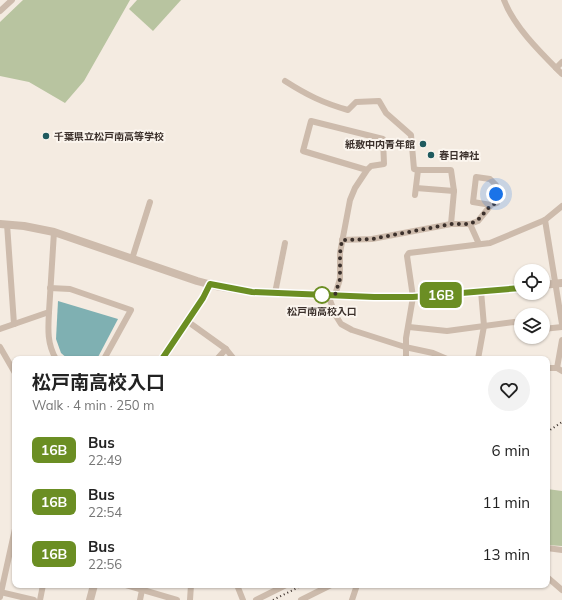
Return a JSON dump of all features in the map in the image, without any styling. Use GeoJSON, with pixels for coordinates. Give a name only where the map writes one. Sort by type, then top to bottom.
{"type":"FeatureCollection","features":[{"type":"Feature","properties":{"kind":"street"},"geometry":{"type":"LineString","coordinates":[[0,10],[12,0]]}},
{"type":"Feature","properties":{"kind":"street"},"geometry":{"type":"LineString","coordinates":[[504,0],[521,29],[562,74]]}},
{"type":"Feature","properties":{"kind":"street"},"geometry":{"type":"LineString","coordinates":[[556,68],[562,62]]}},
{"type":"Feature","properties":{"kind":"street"},"geometry":{"type":"LineString","coordinates":[[285,81],[322,102],[348,110],[356,102],[379,101],[386,113],[411,135],[414,169],[451,170],[454,191],[450,218],[451,224]]}},
{"type":"Feature","properties":{"kind":"street"},"geometry":{"type":"LineString","coordinates":[[367,170],[303,151],[311,121],[383,139],[384,164],[371,166],[367,170],[355,188],[350,200],[340,253],[340,279],[332,295],[336,316],[341,324],[352,330],[440,356]]}},
{"type":"Feature","properties":{"kind":"street"},"geometry":{"type":"LineString","coordinates":[[415,195],[418,170]]}},
{"type":"Feature","properties":{"kind":"street"},"geometry":{"type":"LineString","coordinates":[[342,240],[372,239],[451,224],[470,224],[478,220],[491,205],[497,203],[496,185],[490,179],[476,177],[473,202],[491,205]]}},
{"type":"Feature","properties":{"kind":"street"},"geometry":{"type":"LineString","coordinates":[[416,188],[454,191]]}},
{"type":"Feature","properties":{"kind":"street"},"geometry":{"type":"LineString","coordinates":[[132,259],[150,202]]}},
{"type":"Feature","properties":{"kind":"street"},"geometry":{"type":"LineString","coordinates":[[406,356],[413,297],[407,256],[409,253],[490,243],[545,220],[562,206]]}},
{"type":"Feature","properties":{"kind":"street"},"geometry":{"type":"LineString","coordinates":[[545,220],[559,284],[562,324]]}},
{"type":"Feature","properties":{"kind":"street"},"geometry":{"type":"LineString","coordinates":[[14,324],[3,224],[24,226],[54,232],[210,284],[252,292],[374,297],[413,297],[514,289]]}},
{"type":"Feature","properties":{"kind":"street"},"geometry":{"type":"LineString","coordinates":[[470,224],[479,244]]}},
{"type":"Feature","properties":{"kind":"street"},"geometry":{"type":"LineString","coordinates":[[54,232],[48,337],[54,356]]}},
{"type":"Feature","properties":{"kind":"street"},"geometry":{"type":"LineString","coordinates":[[275,293],[285,243]]}},
{"type":"Feature","properties":{"kind":"street"},"geometry":{"type":"LineString","coordinates":[[164,356],[203,298],[210,284]]}},
{"type":"Feature","properties":{"kind":"street"},"geometry":{"type":"LineString","coordinates":[[50,288],[70,289],[132,310],[106,356]]}},
{"type":"Feature","properties":{"kind":"street"},"geometry":{"type":"LineString","coordinates":[[479,356],[484,326],[481,292]]}},
{"type":"Feature","properties":{"kind":"street"},"geometry":{"type":"LineString","coordinates":[[0,329],[49,312]]}},
{"type":"Feature","properties":{"kind":"street"},"geometry":{"type":"LineString","coordinates":[[187,321],[191,326],[226,349],[232,356]]}},
{"type":"Feature","properties":{"kind":"street"},"geometry":{"type":"LineString","coordinates":[[409,327],[447,330],[514,322]]}},
{"type":"Feature","properties":{"kind":"street"},"geometry":{"type":"LineString","coordinates":[[550,328],[562,327]]}},
{"type":"Feature","properties":{"kind":"street"},"geometry":{"type":"LineString","coordinates":[[559,369],[562,340]]}},
{"type":"Feature","properties":{"kind":"street"},"geometry":{"type":"LineString","coordinates":[[0,347],[12,368]]}},
{"type":"Feature","properties":{"kind":"street"},"geometry":{"type":"LineString","coordinates":[[220,356],[226,349]]}},
{"type":"Feature","properties":{"kind":"street"},"geometry":{"type":"LineString","coordinates":[[12,542],[0,594],[34,600]]}},
{"type":"Feature","properties":{"kind":"street"},"geometry":{"type":"LineString","coordinates":[[550,548],[562,550]]}},
{"type":"Feature","properties":{"kind":"street"},"geometry":{"type":"LineString","coordinates":[[550,580],[562,590]]}},
{"type":"Feature","properties":{"kind":"street"},"geometry":{"type":"LineString","coordinates":[[40,600],[43,588]]}},
{"type":"Feature","properties":{"kind":"street"},"geometry":{"type":"LineString","coordinates":[[90,600],[93,588]]}},
{"type":"Feature","properties":{"kind":"street"},"geometry":{"type":"LineString","coordinates":[[140,600],[143,588]]}},
{"type":"Feature","properties":{"kind":"street"},"geometry":{"type":"LineString","coordinates":[[146,588],[177,600]]}},
{"type":"Feature","properties":{"kind":"street"},"geometry":{"type":"LineString","coordinates":[[190,600],[191,588]]}},
{"type":"Feature","properties":{"kind":"street"},"geometry":{"type":"LineString","coordinates":[[237,588],[243,600]]}},
{"type":"Feature","properties":{"kind":"street"},"geometry":{"type":"LineString","coordinates":[[256,600],[280,588]]}},
{"type":"Feature","properties":{"kind":"street"},"geometry":{"type":"LineString","coordinates":[[302,600],[325,588]]}},
{"type":"Feature","properties":{"kind":"street"},"geometry":{"type":"LineString","coordinates":[[352,600],[356,588]]}},
{"type":"Feature","properties":{"kind":"green space"},"geometry":{"type":"Polygon","coordinates":[[[23,0],[130,0],[84,81],[65,103],[29,82],[0,76],[0,22],[23,0]]]}},
{"type":"Feature","properties":{"kind":"green space"},"geometry":{"type":"Polygon","coordinates":[[[137,0],[181,0],[153,31],[129,9],[137,0]]]}},
{"type":"Feature","properties":{"kind":"green space"},"geometry":{"type":"Polygon","coordinates":[[[550,489],[562,491],[562,546],[550,545],[550,489]]]}},
{"type":"Feature","properties":{"kind":"water"},"geometry":{"type":"Polygon","coordinates":[[[58,301],[118,319],[99,356],[64,356],[61,353],[56,339],[58,301]]]}},
{"type":"Feature","properties":{"kind":"railway"},"geometry":{"type":"LineString","coordinates":[[550,430],[562,422]]}},
{"type":"Feature","properties":{"kind":"railway"},"geometry":{"type":"LineString","coordinates":[[273,600],[297,588]]}},
{"type":"Feature","properties":{"kind":"bus line","name":"16B"},"geometry":{"type":"LineString","coordinates":[[164,356],[203,298],[210,284],[252,292],[374,297],[413,297],[514,289]]}},
{"type":"Feature","properties":{"kind":"place","name":"千葉県立松戸南高等学校"},"geometry":{"type":"Point","coordinates":[46,136]}},
{"type":"Feature","properties":{"kind":"place","name":"紙敷中内青年館"},"geometry":{"type":"Point","coordinates":[423,144]}},
{"type":"Feature","properties":{"kind":"place","name":"春日神社"},"geometry":{"type":"Point","coordinates":[431,155]}},
{"type":"Feature","properties":{"kind":"place","name":"松戸南高校入口"},"geometry":{"type":"Point","coordinates":[322,295]}},
{"type":"Feature","properties":{"kind":"route"},"geometry":{"type":"LineString","coordinates":[[322,295],[335,295],[340,279],[340,253],[342,240],[372,239],[451,224],[470,224],[478,220],[491,205],[497,203],[496,194]]}}]}
